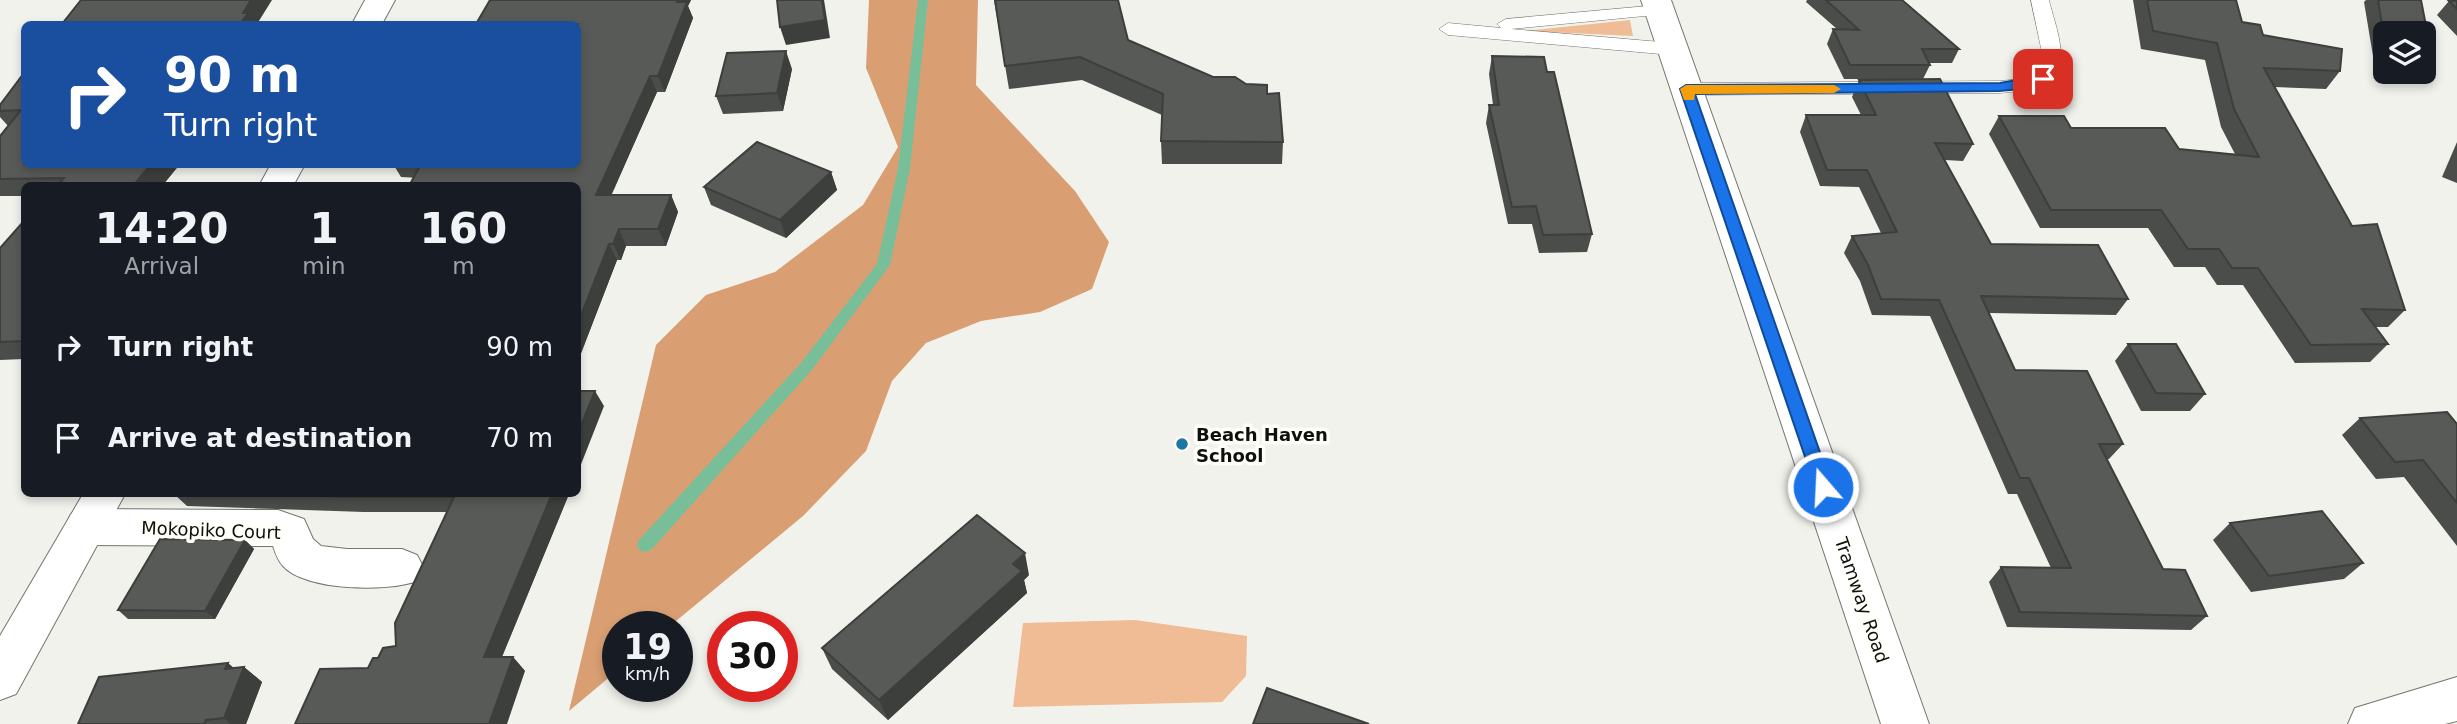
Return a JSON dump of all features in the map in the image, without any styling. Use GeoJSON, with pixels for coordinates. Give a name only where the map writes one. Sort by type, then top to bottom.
{"type":"FeatureCollection","features":[{"type":"Feature","properties":{"kind":"street"},"geometry":{"type":"LineString","coordinates":[[369,21],[380,0]]}},
{"type":"Feature","properties":{"kind":"street","name":"Tramway Road"},"geometry":{"type":"LineString","coordinates":[[1657,5],[1905,724]]}},
{"type":"Feature","properties":{"kind":"street"},"geometry":{"type":"LineString","coordinates":[[0,679],[95,510]]}},
{"type":"Feature","properties":{"kind":"street","name":"Mokopiko Court"},"geometry":{"type":"LineString","coordinates":[[95,510],[278,528],[289,532],[298,553],[314,563],[402,568]]}},
{"type":"Feature","properties":{"kind":"street"},"geometry":{"type":"LineString","coordinates":[[2372,724],[2457,699]]}},
{"type":"Feature","properties":{"kind":"lane"},"geometry":{"type":"LineString","coordinates":[[1686,89],[2000,87],[2032,83],[2043,79],[2049,71],[2051,60],[2040,0]]}},
{"type":"Feature","properties":{"kind":"lane"},"geometry":{"type":"LineString","coordinates":[[1657,5],[1448,29],[1672,49]]}},
{"type":"Feature","properties":{"kind":"shaded area"},"geometry":{"type":"Polygon","coordinates":[[[869,0],[978,0],[976,85],[1075,191],[1109,242],[1092,289],[1040,312],[981,321],[926,343],[892,381],[866,451],[803,516],[688,611],[602,611],[602,683],[569,711],[656,345],[706,295],[775,272],[863,205],[898,147],[866,68],[869,0]]]}},
{"type":"Feature","properties":{"kind":"shaded area"},"geometry":{"type":"Polygon","coordinates":[[[1630,20],[1633,36],[1525,31],[1630,20]]]}},
{"type":"Feature","properties":{"kind":"shaded area"},"geometry":{"type":"Polygon","coordinates":[[[1135,620],[1247,636],[1246,676],[1222,702],[1013,707],[1023,623],[1135,620]]]}},
{"type":"Feature","properties":{"kind":"building"},"geometry":{"type":"Polygon","coordinates":[[[81,0],[251,0],[243,13],[248,13],[242,21],[64,21],[81,0]]]}},
{"type":"Feature","properties":{"kind":"building"},"geometry":{"type":"Polygon","coordinates":[[[490,0],[687,2],[658,76],[650,76],[596,195],[671,195],[658,229],[619,229],[613,244],[609,244],[581,315],[581,182],[411,182],[419,168],[581,168],[581,21],[478,21],[490,0]]]}},
{"type":"Feature","properties":{"kind":"building"},"geometry":{"type":"Polygon","coordinates":[[[777,0],[822,0],[825,20],[780,27],[777,0]]]}},
{"type":"Feature","properties":{"kind":"building"},"geometry":{"type":"Polygon","coordinates":[[[995,0],[1118,0],[1128,40],[1213,77],[1235,77],[1246,84],[1267,85],[1267,94],[1279,93],[1283,142],[1161,141],[1163,94],[1080,57],[1005,66],[995,0]]]}},
{"type":"Feature","properties":{"kind":"building"},"geometry":{"type":"Polygon","coordinates":[[[1826,0],[1902,0],[1959,49],[1922,49],[1930,65],[1850,65],[1833,29],[1859,30],[1826,0]]]}},
{"type":"Feature","properties":{"kind":"building"},"geometry":{"type":"Polygon","coordinates":[[[2147,0],[2236,0],[2242,22],[2260,25],[2263,35],[2342,49],[2340,71],[2264,68],[2352,226],[2377,224],[2405,310],[2362,309],[2388,344],[2311,345],[2258,268],[2232,268],[2219,249],[2188,249],[2161,210],[2051,210],[1999,116],[2064,116],[2071,128],[2165,128],[2179,149],[2259,157],[2234,109],[2217,43],[2153,31],[2147,0]]]}},
{"type":"Feature","properties":{"kind":"building"},"geometry":{"type":"Polygon","coordinates":[[[2378,0],[2421,0],[2425,21],[2381,21],[2378,0]]]}},
{"type":"Feature","properties":{"kind":"building"},"geometry":{"type":"Polygon","coordinates":[[[2449,1],[2457,1],[2457,9],[2449,1]]]}},
{"type":"Feature","properties":{"kind":"building"},"geometry":{"type":"Polygon","coordinates":[[[786,51],[777,93],[716,96],[727,53],[786,51]]]}},
{"type":"Feature","properties":{"kind":"building"},"geometry":{"type":"Polygon","coordinates":[[[1492,56],[1544,57],[1547,72],[1554,72],[1592,234],[1543,235],[1536,206],[1512,207],[1489,105],[1499,105],[1492,56]]]}},
{"type":"Feature","properties":{"kind":"building"},"geometry":{"type":"Polygon","coordinates":[[[21,77],[21,110],[0,111],[0,105],[21,77]]]}},
{"type":"Feature","properties":{"kind":"building"},"geometry":{"type":"Polygon","coordinates":[[[1940,79],[1973,144],[1935,143],[1991,244],[2098,245],[2128,299],[1981,296],[2015,370],[2087,371],[2123,444],[2099,444],[2163,569],[2185,570],[2207,616],[2020,612],[2001,567],[2071,568],[2029,478],[2020,478],[1939,300],[1881,299],[1868,265],[1852,236],[1897,232],[1867,170],[1827,170],[1806,115],[1876,115],[1859,80],[1940,79]]]}},
{"type":"Feature","properties":{"kind":"building"},"geometry":{"type":"Polygon","coordinates":[[[21,110],[21,168],[148,168],[136,182],[60,182],[64,178],[0,179],[0,136],[21,110]]]}},
{"type":"Feature","properties":{"kind":"building"},"geometry":{"type":"Polygon","coordinates":[[[757,142],[831,172],[780,220],[704,187],[757,142]]]}},
{"type":"Feature","properties":{"kind":"building"},"geometry":{"type":"Polygon","coordinates":[[[21,224],[21,341],[0,342],[0,248],[21,224]]]}},
{"type":"Feature","properties":{"kind":"building"},"geometry":{"type":"Polygon","coordinates":[[[2128,344],[2176,344],[2205,394],[2156,393],[2128,344]]]}},
{"type":"Feature","properties":{"kind":"building"},"geometry":{"type":"Polygon","coordinates":[[[581,391],[595,391],[581,426],[581,391]]]}},
{"type":"Feature","properties":{"kind":"building"},"geometry":{"type":"Polygon","coordinates":[[[2447,412],[2457,424],[2457,503],[2423,460],[2395,462],[2360,418],[2447,412]]]}},
{"type":"Feature","properties":{"kind":"building"},"geometry":{"type":"Polygon","coordinates":[[[454,497],[551,497],[484,657],[513,657],[489,724],[295,724],[320,669],[368,668],[383,648],[396,646],[395,623],[454,497]]]}},
{"type":"Feature","properties":{"kind":"building"},"geometry":{"type":"Polygon","coordinates":[[[2322,511],[2363,563],[2269,576],[2230,523],[2322,511]]]}},
{"type":"Feature","properties":{"kind":"building"},"geometry":{"type":"Polygon","coordinates":[[[977,515],[1025,553],[1013,564],[1022,571],[879,700],[822,648],[977,515]]]}},
{"type":"Feature","properties":{"kind":"building"},"geometry":{"type":"Polygon","coordinates":[[[160,539],[245,540],[205,611],[118,610],[160,539]]]}},
{"type":"Feature","properties":{"kind":"building"},"geometry":{"type":"Polygon","coordinates":[[[228,663],[225,669],[244,667],[224,718],[206,720],[204,724],[78,724],[99,677],[228,663]]]}},
{"type":"Feature","properties":{"kind":"building"},"geometry":{"type":"Polygon","coordinates":[[[1267,688],[1369,724],[1253,724],[1267,688]]]}},
{"type":"Feature","properties":{"kind":"waterway"},"geometry":{"type":"LineString","coordinates":[[645,545],[806,367],[883,265],[904,168],[923,0]]}},
{"type":"Feature","properties":{"kind":"slow traffic"},"geometry":{"type":"LineString","coordinates":[[1689,97],[1686,89],[1834,89]]}},
{"type":"Feature","properties":{"kind":"place","name":"Beach Haven School"},"geometry":{"type":"Point","coordinates":[1182,444]}},
{"type":"Feature","properties":{"kind":"route"},"geometry":{"type":"LineString","coordinates":[[1823,487],[1686,89],[2000,87],[2043,79]]}}]}
